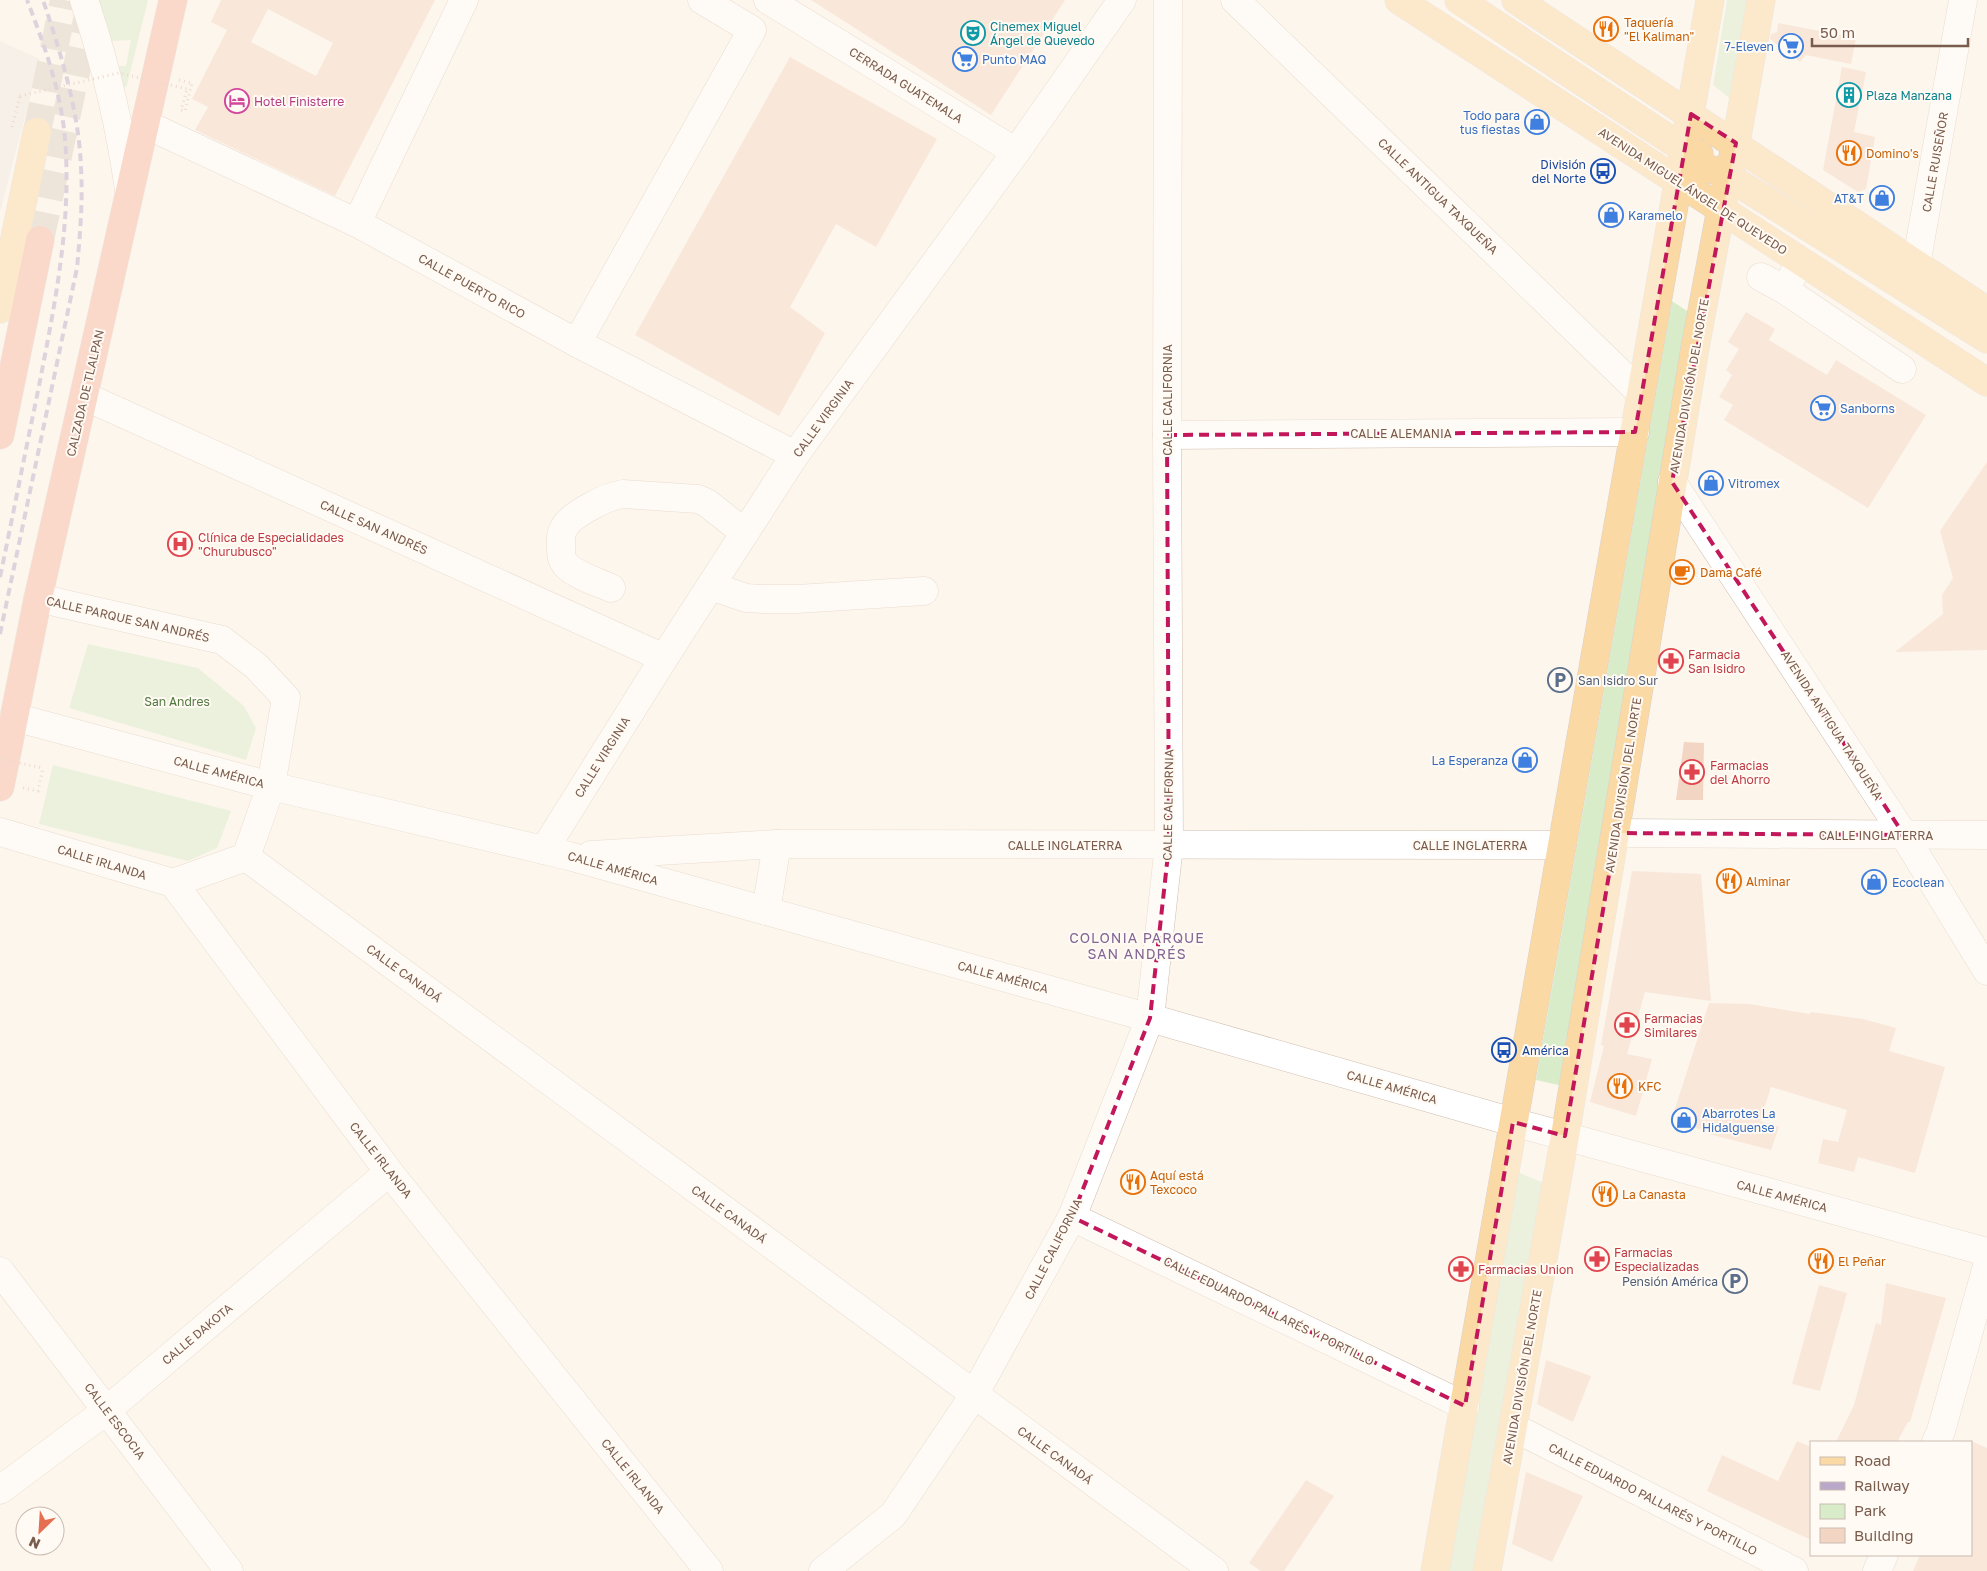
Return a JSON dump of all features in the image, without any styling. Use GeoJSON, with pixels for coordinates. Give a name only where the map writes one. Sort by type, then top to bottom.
{"type":"FeatureCollection","features":[{"type":"Feature","properties":{"kind":"highway","name":"CALZADA DE TLALPAN"},"geometry":{"type":"LineString","coordinates":[[0,787],[38,598],[173,0]]}},
{"type":"Feature","properties":{"kind":"highway"},"geometry":{"type":"LineString","coordinates":[[0,436],[40,240]]}},
{"type":"Feature","properties":{"kind":"main road","name":"AVENIDA MIGUEL ÁNGEL DE QUEVEDO"},"geometry":{"type":"LineString","coordinates":[[1399,0],[1987,382]]}},
{"type":"Feature","properties":{"kind":"main road"},"geometry":{"type":"LineString","coordinates":[[1459,0],[1684,149],[1691,152],[1709,154],[1721,151],[1736,143]]}},
{"type":"Feature","properties":{"kind":"main road"},"geometry":{"type":"LineString","coordinates":[[1516,0],[1736,143],[1828,207],[1987,311]]}},
{"type":"Feature","properties":{"kind":"main road"},"geometry":{"type":"LineString","coordinates":[[1436,1571],[1710,0]]}},
{"type":"Feature","properties":{"kind":"main road","name":"AVENIDA DIVISIÓN DEL NORTE"},"geometry":{"type":"LineString","coordinates":[[1487,1571],[1565,1136],[1695,348],[1721,209],[1736,143],[1761,0]]}},
{"type":"Feature","properties":{"kind":"main road"},"geometry":{"type":"LineString","coordinates":[[0,309],[37,132]]}},
{"type":"Feature","properties":{"kind":"main road"},"geometry":{"type":"LineString","coordinates":[[1678,182],[1685,173],[1703,168],[1716,170],[1728,176],[1987,339]]}},
{"type":"Feature","properties":{"kind":"street"},"geometry":{"type":"LineString","coordinates":[[84,0],[97,39],[122,140],[129,192]]}},
{"type":"Feature","properties":{"kind":"street"},"geometry":{"type":"LineString","coordinates":[[357,223],[464,0]]}},
{"type":"Feature","properties":{"kind":"street"},"geometry":{"type":"LineString","coordinates":[[577,344],[752,30],[702,0]]}},
{"type":"Feature","properties":{"kind":"street","name":"CERRADA GUATEMALA"},"geometry":{"type":"LineString","coordinates":[[768,0],[801,9],[1016,152]]}},
{"type":"Feature","properties":{"kind":"street","name":"CALLE VIRGINIA"},"geometry":{"type":"LineString","coordinates":[[557,853],[664,658],[795,456],[1016,152],[1122,0]]}},
{"type":"Feature","properties":{"kind":"street","name":"CALLE CALIFORNIA"},"geometry":{"type":"LineString","coordinates":[[830,1569],[893,1514],[974,1395],[1072,1217],[1150,1018],[1169,845],[1167,434],[1168,0]]}},
{"type":"Feature","properties":{"kind":"street","name":"CALLE ANTIGUA TAXQUEÑA"},"geometry":{"type":"LineString","coordinates":[[1235,0],[1642,393]]}},
{"type":"Feature","properties":{"kind":"street","name":"CALLE RUISEÑOR"},"geometry":{"type":"LineString","coordinates":[[1916,265],[1963,0]]}},
{"type":"Feature","properties":{"kind":"street","name":"CALLE PUERTO RICO"},"geometry":{"type":"LineString","coordinates":[[145,124],[357,223],[577,344],[795,456]]}},
{"type":"Feature","properties":{"kind":"street"},"geometry":{"type":"LineString","coordinates":[[1784,290],[1802,261]]}},
{"type":"Feature","properties":{"kind":"street"},"geometry":{"type":"LineString","coordinates":[[1761,277],[1784,290],[1902,369]]}},
{"type":"Feature","properties":{"kind":"street","name":"CALLE SAN ANDRÉS"},"geometry":{"type":"LineString","coordinates":[[84,396],[664,658]]}},
{"type":"Feature","properties":{"kind":"street","name":"CALLE ALEMANIA"},"geometry":{"type":"LineString","coordinates":[[1167,434],[1635,432]]}},
{"type":"Feature","properties":{"kind":"street","name":"AVENIDA ANTIGUA TAXQUEÑA"},"geometry":{"type":"LineString","coordinates":[[1672,482],[1904,835],[1987,971]]}},
{"type":"Feature","properties":{"kind":"street"},"geometry":{"type":"LineString","coordinates":[[611,588],[572,570],[566,564],[562,558],[561,536],[564,527],[570,520],[614,495],[698,498],[745,533]]}},
{"type":"Feature","properties":{"kind":"street"},"geometry":{"type":"LineString","coordinates":[[711,586],[746,598],[764,599],[797,599],[924,591]]}},
{"type":"Feature","properties":{"kind":"street","name":"CALLE PARQUE SAN ANDRÉS"},"geometry":{"type":"LineString","coordinates":[[38,598],[222,640],[256,666],[286,698],[271,786]]}},
{"type":"Feature","properties":{"kind":"street","name":"CALLE AMÉRICA"},"geometry":{"type":"LineString","coordinates":[[14,717],[271,786],[557,853],[1150,1018],[1513,1122],[1987,1252]]}},
{"type":"Feature","properties":{"kind":"street"},"geometry":{"type":"LineString","coordinates":[[172,883],[246,856],[271,786]]}},
{"type":"Feature","properties":{"kind":"street","name":"CALLE IRLANDA"},"geometry":{"type":"LineString","coordinates":[[0,832],[172,883],[389,1172],[709,1571]]}},
{"type":"Feature","properties":{"kind":"street","name":"CALLE INGLATERRA"},"geometry":{"type":"LineString","coordinates":[[1616,833],[1987,835]]}},
{"type":"Feature","properties":{"kind":"street"},"geometry":{"type":"LineString","coordinates":[[766,911],[777,844]]}},
{"type":"Feature","properties":{"kind":"street","name":"CALLE INGLATERRA"},"geometry":{"type":"LineString","coordinates":[[557,853],[777,844],[1562,846]]}},
{"type":"Feature","properties":{"kind":"street","name":"CALLE CANADÁ"},"geometry":{"type":"LineString","coordinates":[[246,856],[1214,1571]]}},
{"type":"Feature","properties":{"kind":"street","name":"CALLE DAKOTA"},"geometry":{"type":"LineString","coordinates":[[0,1490],[107,1410],[389,1172]]}},
{"type":"Feature","properties":{"kind":"street","name":"CALLE EDUARDO PALLARÉS Y PORTILLO"},"geometry":{"type":"LineString","coordinates":[[1072,1217],[1466,1406]]}},
{"type":"Feature","properties":{"kind":"street"},"geometry":{"type":"LineString","coordinates":[[1936,1441],[1941,1431],[1987,1266]]}},
{"type":"Feature","properties":{"kind":"street","name":"CALLE ESCOCIA"},"geometry":{"type":"LineString","coordinates":[[0,1271],[229,1571]]}},
{"type":"Feature","properties":{"kind":"street","name":"CALLE EDUARDO PALLARÉS Y PORTILLO"},"geometry":{"type":"LineString","coordinates":[[1512,1427],[1794,1571]]}},
{"type":"Feature","properties":{"kind":"street"},"geometry":{"type":"LineString","coordinates":[[1877,1571],[1884,1556]]}},
{"type":"Feature","properties":{"kind":"path"},"geometry":{"type":"LineString","coordinates":[[14,118],[20,96],[119,73],[188,90]]}},
{"type":"Feature","properties":{"kind":"path"},"geometry":{"type":"LineString","coordinates":[[188,90],[185,111],[181,110],[188,90]]}},
{"type":"Feature","properties":{"kind":"path"},"geometry":{"type":"LineString","coordinates":[[0,759],[43,768],[38,791]]}},
{"type":"Feature","properties":{"kind":"highlighted area"},"geometry":{"type":"Polygon","coordinates":[[[1691,114],[1736,143],[1672,482],[1904,835],[1616,833],[1565,1136],[1513,1122],[1465,1406],[1072,1217],[1150,1018],[1169,845],[1167,435],[1635,432],[1691,114]]]}},
{"type":"Feature","properties":{"kind":"shaded area"},"geometry":{"type":"Polygon","coordinates":[[[0,41],[40,59],[0,212],[0,41]]]}},
{"type":"Feature","properties":{"kind":"green space"},"geometry":{"type":"Polygon","coordinates":[[[96,0],[148,0],[127,85],[119,95],[115,66],[126,66],[131,40],[109,41],[96,0]]]}},
{"type":"Feature","properties":{"kind":"green space"},"geometry":{"type":"Polygon","coordinates":[[[1727,0],[1750,0],[1733,101],[1713,85],[1727,0]]]}},
{"type":"Feature","properties":{"kind":"green space"},"geometry":{"type":"Polygon","coordinates":[[[1672,301],[1690,313],[1563,1086],[1536,1080],[1672,301]]]}},
{"type":"Feature","properties":{"kind":"green space","name":"San Andres"},"geometry":{"type":"Polygon","coordinates":[[[88,644],[198,668],[244,706],[256,728],[246,760],[69,708],[88,644]]]}},
{"type":"Feature","properties":{"kind":"green space"},"geometry":{"type":"Polygon","coordinates":[[[53,765],[231,811],[217,848],[188,861],[39,824],[53,765]]]}},
{"type":"Feature","properties":{"kind":"green space"},"geometry":{"type":"Polygon","coordinates":[[[1515,1171],[1544,1183],[1473,1571],[1446,1571],[1515,1171]]]}},
{"type":"Feature","properties":{"kind":"building"},"geometry":{"type":"Polygon","coordinates":[[[221,0],[435,0],[335,196],[195,130],[208,107],[192,99],[227,30],[211,22],[221,0]],[[268,9],[251,42],[316,76],[333,43],[268,9]]]}},
{"type":"Feature","properties":{"kind":"building","name":"Punto MAQ"},"geometry":{"type":"Polygon","coordinates":[[[811,0],[1065,0],[991,115],[811,0]]]}},
{"type":"Feature","properties":{"kind":"building","name":"Plaza Manzana"},"geometry":{"type":"Polygon","coordinates":[[[1778,23],[1856,38],[1851,64],[1806,55],[1800,62],[1770,39],[1771,34],[1777,32],[1778,23]]]}},
{"type":"Feature","properties":{"kind":"building"},"geometry":{"type":"Polygon","coordinates":[[[790,57],[937,139],[876,247],[836,224],[790,307],[825,333],[779,416],[635,335],[790,57]]]}},
{"type":"Feature","properties":{"kind":"building","name":"Domino's"},"geometry":{"type":"Polygon","coordinates":[[[1842,67],[1866,72],[1854,132],[1875,137],[1866,189],[1858,192],[1823,170],[1842,67]]]}},
{"type":"Feature","properties":{"kind":"building","name":"Sanborns"},"geometry":{"type":"Polygon","coordinates":[[[1746,312],[1775,329],[1769,340],[1827,375],[1836,360],[1926,415],[1868,508],[1724,420],[1733,405],[1719,397],[1732,375],[1726,370],[1739,349],[1728,342],[1746,312]]]}},
{"type":"Feature","properties":{"kind":"building"},"geometry":{"type":"Polygon","coordinates":[[[1987,462],[1987,650],[1895,652],[1943,614],[1942,595],[1953,578],[1940,531],[1987,462]]]}},
{"type":"Feature","properties":{"kind":"building","name":"Farmacias del Ahorro"},"geometry":{"type":"Polygon","coordinates":[[[1684,742],[1704,743],[1703,800],[1676,800],[1684,742]]]}},
{"type":"Feature","properties":{"kind":"building"},"geometry":{"type":"Polygon","coordinates":[[[1632,871],[1701,874],[1711,1001],[1645,992],[1627,1054],[1652,1059],[1636,1116],[1590,1102],[1604,1046],[1601,1045],[1632,871]]]}},
{"type":"Feature","properties":{"kind":"building"},"geometry":{"type":"Polygon","coordinates":[[[1709,1003],[1749,1004],[1810,1014],[1811,1012],[1863,1019],[1896,1028],[1889,1051],[1945,1067],[1915,1173],[1858,1157],[1854,1172],[1818,1163],[1823,1139],[1838,1142],[1847,1110],[1771,1087],[1760,1121],[1779,1127],[1771,1150],[1709,1134],[1710,1132],[1671,1121],[1709,1003]]]}},
{"type":"Feature","properties":{"kind":"building"},"geometry":{"type":"Polygon","coordinates":[[[1886,1283],[1946,1298],[1910,1422],[1908,1422],[1898,1441],[1836,1441],[1854,1405],[1876,1323],[1881,1325],[1886,1283]]]}},
{"type":"Feature","properties":{"kind":"building"},"geometry":{"type":"Polygon","coordinates":[[[1819,1285],[1847,1293],[1820,1391],[1792,1384],[1819,1285]]]}},
{"type":"Feature","properties":{"kind":"building"},"geometry":{"type":"Polygon","coordinates":[[[1546,1360],[1591,1376],[1573,1422],[1537,1404],[1546,1360]]]}},
{"type":"Feature","properties":{"kind":"building"},"geometry":{"type":"Polygon","coordinates":[[[1797,1441],[1810,1447],[1810,1540],[1707,1491],[1722,1455],[1778,1481],[1797,1441]]]}},
{"type":"Feature","properties":{"kind":"building"},"geometry":{"type":"Polygon","coordinates":[[[1972,1441],[1987,1448],[1987,1571],[1913,1571],[1920,1556],[1972,1556],[1972,1441]]]}},
{"type":"Feature","properties":{"kind":"building"},"geometry":{"type":"Polygon","coordinates":[[[1526,1472],[1583,1496],[1552,1562],[1512,1544],[1526,1472]]]}},
{"type":"Feature","properties":{"kind":"building"},"geometry":{"type":"Polygon","coordinates":[[[1306,1480],[1334,1496],[1284,1571],[1261,1571],[1249,1563],[1306,1480]]]}},
{"type":"Feature","properties":{"kind":"tunnel"},"geometry":{"type":"LineString","coordinates":[[37,132],[64,0]]}},
{"type":"Feature","properties":{"kind":"tunnel"},"geometry":{"type":"LineString","coordinates":[[40,240],[90,6]]}},
{"type":"Feature","properties":{"kind":"railway"},"geometry":{"type":"LineString","coordinates":[[0,577],[50,329],[60,266],[66,203],[67,171],[60,103],[45,51],[27,0]]}},
{"type":"Feature","properties":{"kind":"railway"},"geometry":{"type":"LineString","coordinates":[[0,634],[77,268],[80,231],[82,181],[77,125],[68,83],[43,0]]}},
{"type":"Feature","properties":{"kind":"place","name":"Taquería \"El Kaliman\""},"geometry":{"type":"Point","coordinates":[1606,29]}},
{"type":"Feature","properties":{"kind":"place","name":"Cinemex Miguel Ángel de Quevedo"},"geometry":{"type":"Point","coordinates":[973,33]}},
{"type":"Feature","properties":{"kind":"place","name":"7-Eleven"},"geometry":{"type":"Point","coordinates":[1791,46]}},
{"type":"Feature","properties":{"kind":"place","name":"Punto MAQ"},"geometry":{"type":"Point","coordinates":[965,59]}},
{"type":"Feature","properties":{"kind":"place","name":"Plaza Manzana"},"geometry":{"type":"Point","coordinates":[1849,95]}},
{"type":"Feature","properties":{"kind":"place","name":"Hotel Finisterre"},"geometry":{"type":"Point","coordinates":[237,101]}},
{"type":"Feature","properties":{"kind":"place","name":"Todo para tus fiestas"},"geometry":{"type":"Point","coordinates":[1537,122]}},
{"type":"Feature","properties":{"kind":"place","name":"Domino's"},"geometry":{"type":"Point","coordinates":[1849,153]}},
{"type":"Feature","properties":{"kind":"place","name":"División del Norte"},"geometry":{"type":"Point","coordinates":[1603,171]}},
{"type":"Feature","properties":{"kind":"place","name":"AT&T"},"geometry":{"type":"Point","coordinates":[1882,198]}},
{"type":"Feature","properties":{"kind":"place","name":"Karamelo"},"geometry":{"type":"Point","coordinates":[1611,215]}},
{"type":"Feature","properties":{"kind":"place","name":"Sanborns"},"geometry":{"type":"Point","coordinates":[1823,408]}},
{"type":"Feature","properties":{"kind":"place","name":"Vitromex"},"geometry":{"type":"Point","coordinates":[1711,483]}},
{"type":"Feature","properties":{"kind":"place","name":"Clínica de Especialidades \"Churubusco\""},"geometry":{"type":"Point","coordinates":[180,544]}},
{"type":"Feature","properties":{"kind":"place","name":"Dama Café"},"geometry":{"type":"Point","coordinates":[1682,572]}},
{"type":"Feature","properties":{"kind":"place","name":"Farmacia San Isidro"},"geometry":{"type":"Point","coordinates":[1671,661]}},
{"type":"Feature","properties":{"kind":"place","name":"San Isidro Sur"},"geometry":{"type":"Point","coordinates":[1560,680]}},
{"type":"Feature","properties":{"kind":"place","name":"La Esperanza"},"geometry":{"type":"Point","coordinates":[1525,760]}},
{"type":"Feature","properties":{"kind":"place","name":"Farmacias del Ahorro"},"geometry":{"type":"Point","coordinates":[1692,772]}},
{"type":"Feature","properties":{"kind":"place","name":"Alminar"},"geometry":{"type":"Point","coordinates":[1729,881]}},
{"type":"Feature","properties":{"kind":"place","name":"Ecoclean"},"geometry":{"type":"Point","coordinates":[1874,882]}},
{"type":"Feature","properties":{"kind":"place","name":"Farmacias Similares"},"geometry":{"type":"Point","coordinates":[1627,1025]}},
{"type":"Feature","properties":{"kind":"place","name":"América"},"geometry":{"type":"Point","coordinates":[1504,1050]}},
{"type":"Feature","properties":{"kind":"place","name":"KFC"},"geometry":{"type":"Point","coordinates":[1620,1086]}},
{"type":"Feature","properties":{"kind":"place","name":"Abarrotes La Hidalguense"},"geometry":{"type":"Point","coordinates":[1684,1120]}},
{"type":"Feature","properties":{"kind":"place","name":"Aquí está Texcoco"},"geometry":{"type":"Point","coordinates":[1133,1182]}},
{"type":"Feature","properties":{"kind":"place","name":"La Canasta"},"geometry":{"type":"Point","coordinates":[1605,1194]}},
{"type":"Feature","properties":{"kind":"place","name":"Farmacias Especializadas"},"geometry":{"type":"Point","coordinates":[1597,1259]}},
{"type":"Feature","properties":{"kind":"place","name":"El Peñar"},"geometry":{"type":"Point","coordinates":[1821,1261]}},
{"type":"Feature","properties":{"kind":"place","name":"Farmacias Union"},"geometry":{"type":"Point","coordinates":[1461,1269]}},
{"type":"Feature","properties":{"kind":"place","name":"Pensión América"},"geometry":{"type":"Point","coordinates":[1735,1281]}},
{"type":"Feature","properties":{"kind":"district","name":"COLONIA PARQUE SAN ANDRÉS"},"geometry":{"type":"Point","coordinates":[1137,946]}}]}
